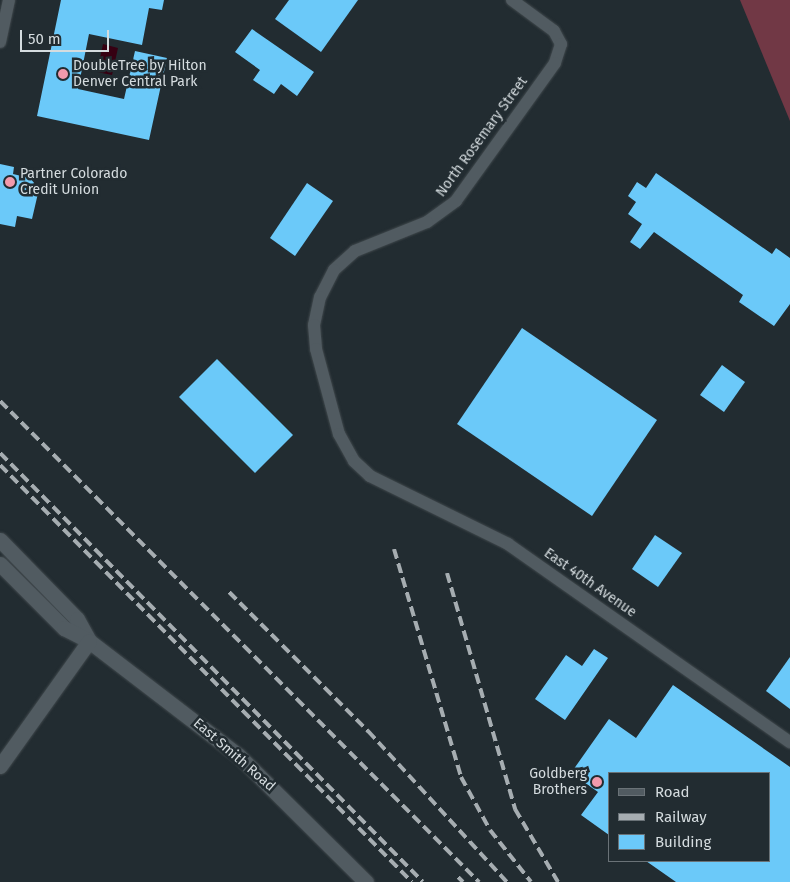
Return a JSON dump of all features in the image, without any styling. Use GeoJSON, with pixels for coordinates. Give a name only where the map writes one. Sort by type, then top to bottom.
{"type":"FeatureCollection","features":[{"type":"Feature","properties":{"kind":"street"},"geometry":{"type":"LineString","coordinates":[[0,42],[9,0]]}},
{"type":"Feature","properties":{"kind":"street","name":"North Rosemary Street"},"geometry":{"type":"LineString","coordinates":[[362,469],[339,434],[316,349],[314,325],[323,288],[334,270],[355,252],[427,222],[456,201],[555,63],[561,44],[554,32],[512,0]]}},
{"type":"Feature","properties":{"kind":"street","name":"East 40th Avenue"},"geometry":{"type":"LineString","coordinates":[[362,469],[396,490],[508,544],[790,742]]}},
{"type":"Feature","properties":{"kind":"street","name":"East Smith Road"},"geometry":{"type":"LineString","coordinates":[[0,540],[77,619],[89,641]]}},
{"type":"Feature","properties":{"kind":"street","name":"East Smith Road"},"geometry":{"type":"LineString","coordinates":[[0,564],[64,628],[89,641],[239,756],[366,882]]}},
{"type":"Feature","properties":{"kind":"street"},"geometry":{"type":"LineString","coordinates":[[0,766],[89,641]]}},
{"type":"Feature","properties":{"kind":"shaded area"},"geometry":{"type":"Polygon","coordinates":[[[740,0],[790,0],[790,121],[740,0]]]}},
{"type":"Feature","properties":{"kind":"shaded area"},"geometry":{"type":"Polygon","coordinates":[[[103,44],[118,48],[112,75],[97,72],[103,44]]]}},
{"type":"Feature","properties":{"kind":"building","name":"DoubleTree by Hilton Denver Central Park"},"geometry":{"type":"Polygon","coordinates":[[[61,0],[164,0],[162,10],[149,8],[142,45],[89,34],[78,89],[124,99],[135,51],[167,58],[149,140],[37,116],[61,0]]]}},
{"type":"Feature","properties":{"kind":"building"},"geometry":{"type":"Polygon","coordinates":[[[289,0],[358,0],[321,52],[275,19],[289,0]]]}},
{"type":"Feature","properties":{"kind":"building"},"geometry":{"type":"Polygon","coordinates":[[[252,29],[314,72],[297,96],[281,84],[274,94],[253,80],[260,70],[235,52],[252,29]]]}},
{"type":"Feature","properties":{"kind":"building"},"geometry":{"type":"Polygon","coordinates":[[[0,164],[14,167],[13,174],[30,178],[39,189],[32,219],[17,216],[15,227],[0,224],[0,164]]]}},
{"type":"Feature","properties":{"kind":"building"},"geometry":{"type":"Polygon","coordinates":[[[656,173],[772,254],[776,248],[790,258],[790,304],[774,326],[739,302],[743,295],[654,232],[640,249],[630,242],[642,224],[628,214],[636,202],[628,196],[637,182],[646,188],[656,173]]]}},
{"type":"Feature","properties":{"kind":"building"},"geometry":{"type":"Polygon","coordinates":[[[307,183],[333,201],[295,256],[270,238],[307,183]]]}},
{"type":"Feature","properties":{"kind":"building"},"geometry":{"type":"Polygon","coordinates":[[[522,328],[657,420],[592,516],[457,424],[522,328]]]}},
{"type":"Feature","properties":{"kind":"building"},"geometry":{"type":"Polygon","coordinates":[[[217,359],[293,435],[255,473],[179,397],[217,359]]]}},
{"type":"Feature","properties":{"kind":"building"},"geometry":{"type":"Polygon","coordinates":[[[722,365],[745,382],[724,412],[700,395],[722,365]]]}},
{"type":"Feature","properties":{"kind":"building"},"geometry":{"type":"Polygon","coordinates":[[[655,535],[682,553],[658,587],[632,569],[655,535]]]}},
{"type":"Feature","properties":{"kind":"building"},"geometry":{"type":"Polygon","coordinates":[[[594,649],[608,658],[565,720],[535,699],[566,655],[582,666],[594,649]]]}},
{"type":"Feature","properties":{"kind":"building"},"geometry":{"type":"Polygon","coordinates":[[[790,657],[790,709],[766,691],[790,657]]]}},
{"type":"Feature","properties":{"kind":"building","name":"Goldberg Brothers"},"geometry":{"type":"Polygon","coordinates":[[[673,685],[790,767],[790,882],[676,882],[647,862],[770,862],[770,772],[608,772],[608,834],[581,815],[598,792],[571,773],[609,719],[636,738],[673,685]]]}},
{"type":"Feature","properties":{"kind":"railway"},"geometry":{"type":"LineString","coordinates":[[0,401],[479,882]]}},
{"type":"Feature","properties":{"kind":"railway"},"geometry":{"type":"LineString","coordinates":[[0,453],[423,882]]}},
{"type":"Feature","properties":{"kind":"railway"},"geometry":{"type":"LineString","coordinates":[[0,465],[412,882]]}},
{"type":"Feature","properties":{"kind":"railway"},"geometry":{"type":"LineString","coordinates":[[394,549],[461,777],[490,830],[531,882]]}},
{"type":"Feature","properties":{"kind":"railway"},"geometry":{"type":"LineString","coordinates":[[447,573],[515,809],[558,882]]}},
{"type":"Feature","properties":{"kind":"railway"},"geometry":{"type":"LineString","coordinates":[[229,592],[368,731],[507,882]]}},
{"type":"Feature","properties":{"kind":"railway"},"geometry":{"type":"LineString","coordinates":[[458,877],[463,882]]}},
{"type":"Feature","properties":{"kind":"place","name":"DoubleTree by Hilton Denver Central Park"},"geometry":{"type":"Point","coordinates":[63,74]}},
{"type":"Feature","properties":{"kind":"place","name":"Partner Colorado Credit Union"},"geometry":{"type":"Point","coordinates":[10,182]}},
{"type":"Feature","properties":{"kind":"place","name":"Goldberg Brothers"},"geometry":{"type":"Point","coordinates":[597,782]}}]}
